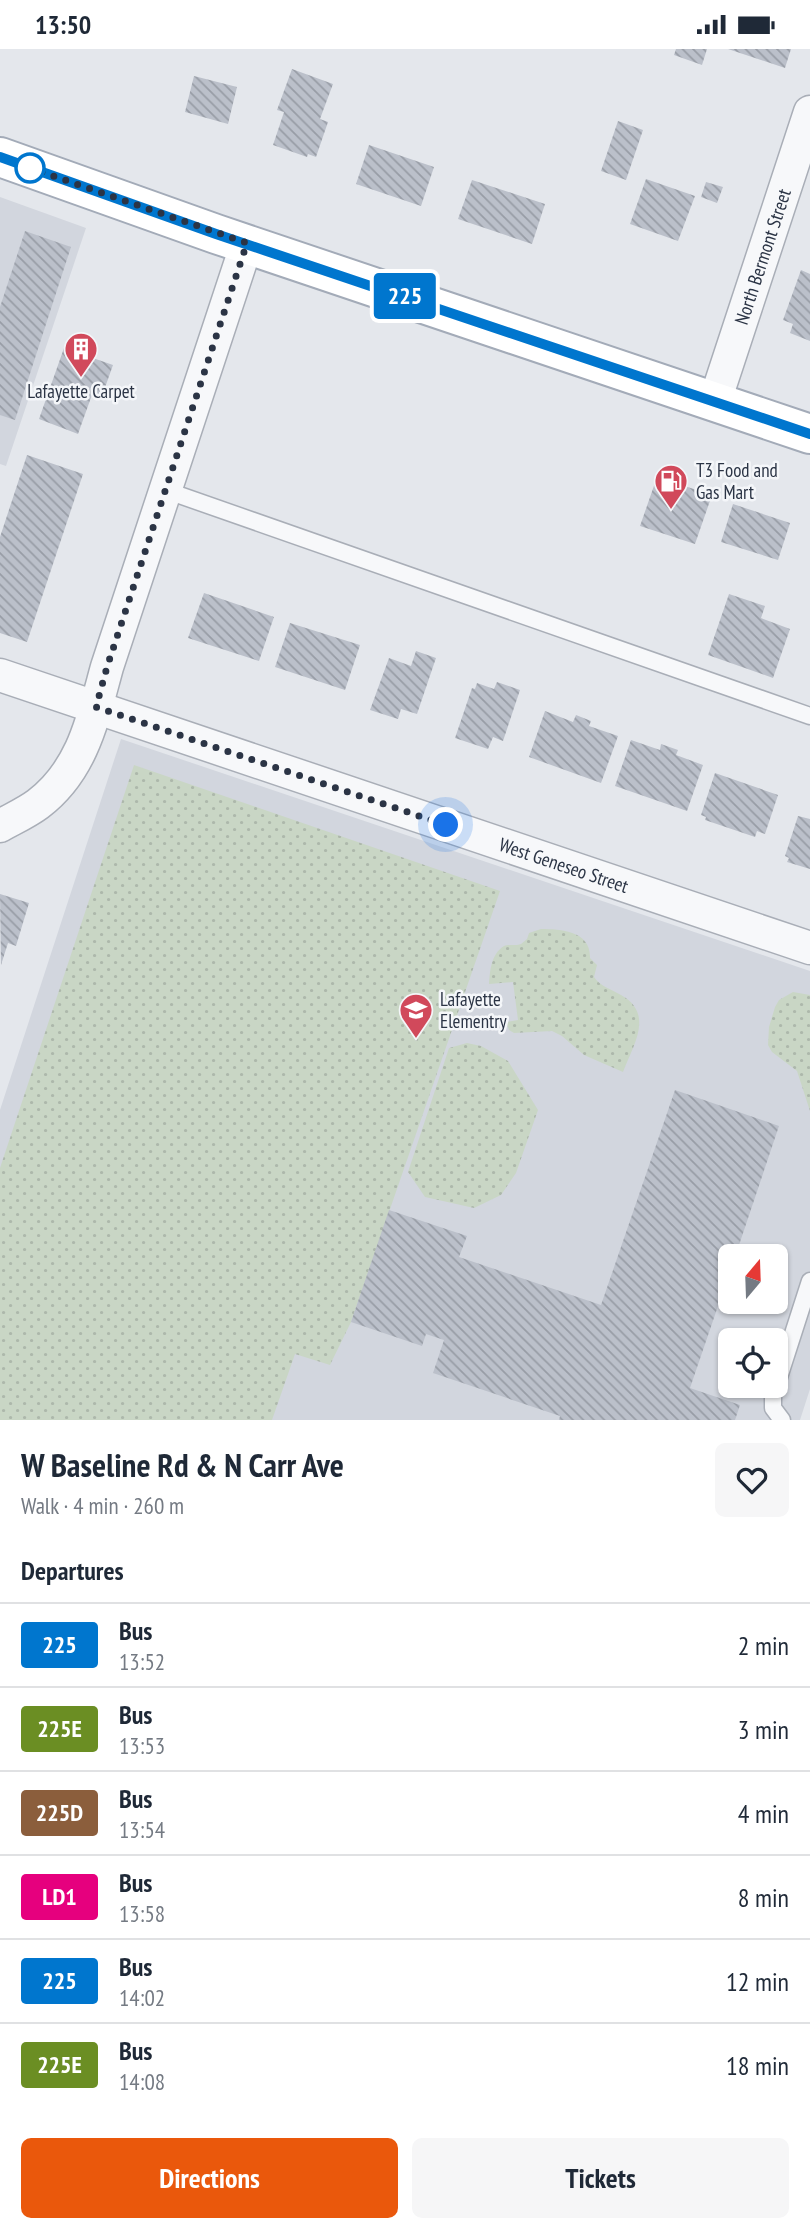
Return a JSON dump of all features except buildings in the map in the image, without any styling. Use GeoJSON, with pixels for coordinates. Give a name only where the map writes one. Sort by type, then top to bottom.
{"type":"FeatureCollection","features":[{"type":"Feature","properties":{"kind":"main road"},"geometry":{"type":"LineString","coordinates":[[0,157],[810,434]]}},
{"type":"Feature","properties":{"kind":"street","name":"North Bermont Street"},"geometry":{"type":"LineString","coordinates":[[715,401],[810,113]]}},
{"type":"Feature","properties":{"kind":"street"},"geometry":{"type":"LineString","coordinates":[[0,826],[38,804],[70,771],[90,730],[165,490],[247,243]]}},
{"type":"Feature","properties":{"kind":"street","name":"West Geneseo Street"},"geometry":{"type":"LineString","coordinates":[[0,675],[810,948]]}},
{"type":"Feature","properties":{"kind":"lane"},"geometry":{"type":"LineString","coordinates":[[165,490],[810,716]]}},
{"type":"Feature","properties":{"kind":"lane"},"geometry":{"type":"LineString","coordinates":[[782,1420],[773,1408],[773,1397],[810,1281]]}},
{"type":"Feature","properties":{"kind":"shaded area"},"geometry":{"type":"Polygon","coordinates":[[[0,197],[86,228],[6,466],[0,464],[0,197]]]}},
{"type":"Feature","properties":{"kind":"shaded area","name":"Lafayette Elementry"},"geometry":{"type":"Polygon","coordinates":[[[121,739],[810,971],[810,1389],[800,1420],[0,1420],[0,1110],[121,739]]]}},
{"type":"Feature","properties":{"kind":"green space"},"geometry":{"type":"Polygon","coordinates":[[[134,765],[500,891],[351,1322],[330,1365],[295,1354],[272,1420],[0,1420],[0,1168],[134,765]]]}},
{"type":"Feature","properties":{"kind":"green space"},"geometry":{"type":"Polygon","coordinates":[[[541,929],[573,933],[586,942],[590,958],[597,965],[594,977],[603,986],[621,995],[637,1011],[639,1021],[636,1041],[623,1072],[584,1055],[552,1031],[514,1033],[509,1030],[506,1022],[518,1020],[513,982],[489,984],[492,963],[496,953],[504,946],[521,944],[529,933],[541,929]]]}},
{"type":"Feature","properties":{"kind":"green space"},"geometry":{"type":"Polygon","coordinates":[[[793,992],[810,995],[810,1111],[797,1071],[772,1052],[768,1045],[769,1027],[775,1007],[779,1000],[793,992]]]}},
{"type":"Feature","properties":{"kind":"green space"},"geometry":{"type":"Polygon","coordinates":[[[467,1043],[481,1046],[508,1061],[538,1110],[516,1173],[501,1195],[474,1208],[425,1197],[408,1172],[449,1048],[467,1043]]]}},
{"type":"Feature","properties":{"kind":"bus line","name":"225"},"geometry":{"type":"LineString","coordinates":[[0,157],[216,234],[810,434]]}},
{"type":"Feature","properties":{"kind":"place","name":"Lafayette Carpet"},"geometry":{"type":"Point","coordinates":[81,379]}},
{"type":"Feature","properties":{"kind":"place","name":"T3 Food and Gas Mart"},"geometry":{"type":"Point","coordinates":[671,511]}},
{"type":"Feature","properties":{"kind":"place","name":"Lafayette Elementry"},"geometry":{"type":"Point","coordinates":[416,1040]}},
{"type":"Feature","properties":{"kind":"route"},"geometry":{"type":"LineString","coordinates":[[30,168],[247,243],[96,707],[446,825]]}}]}
